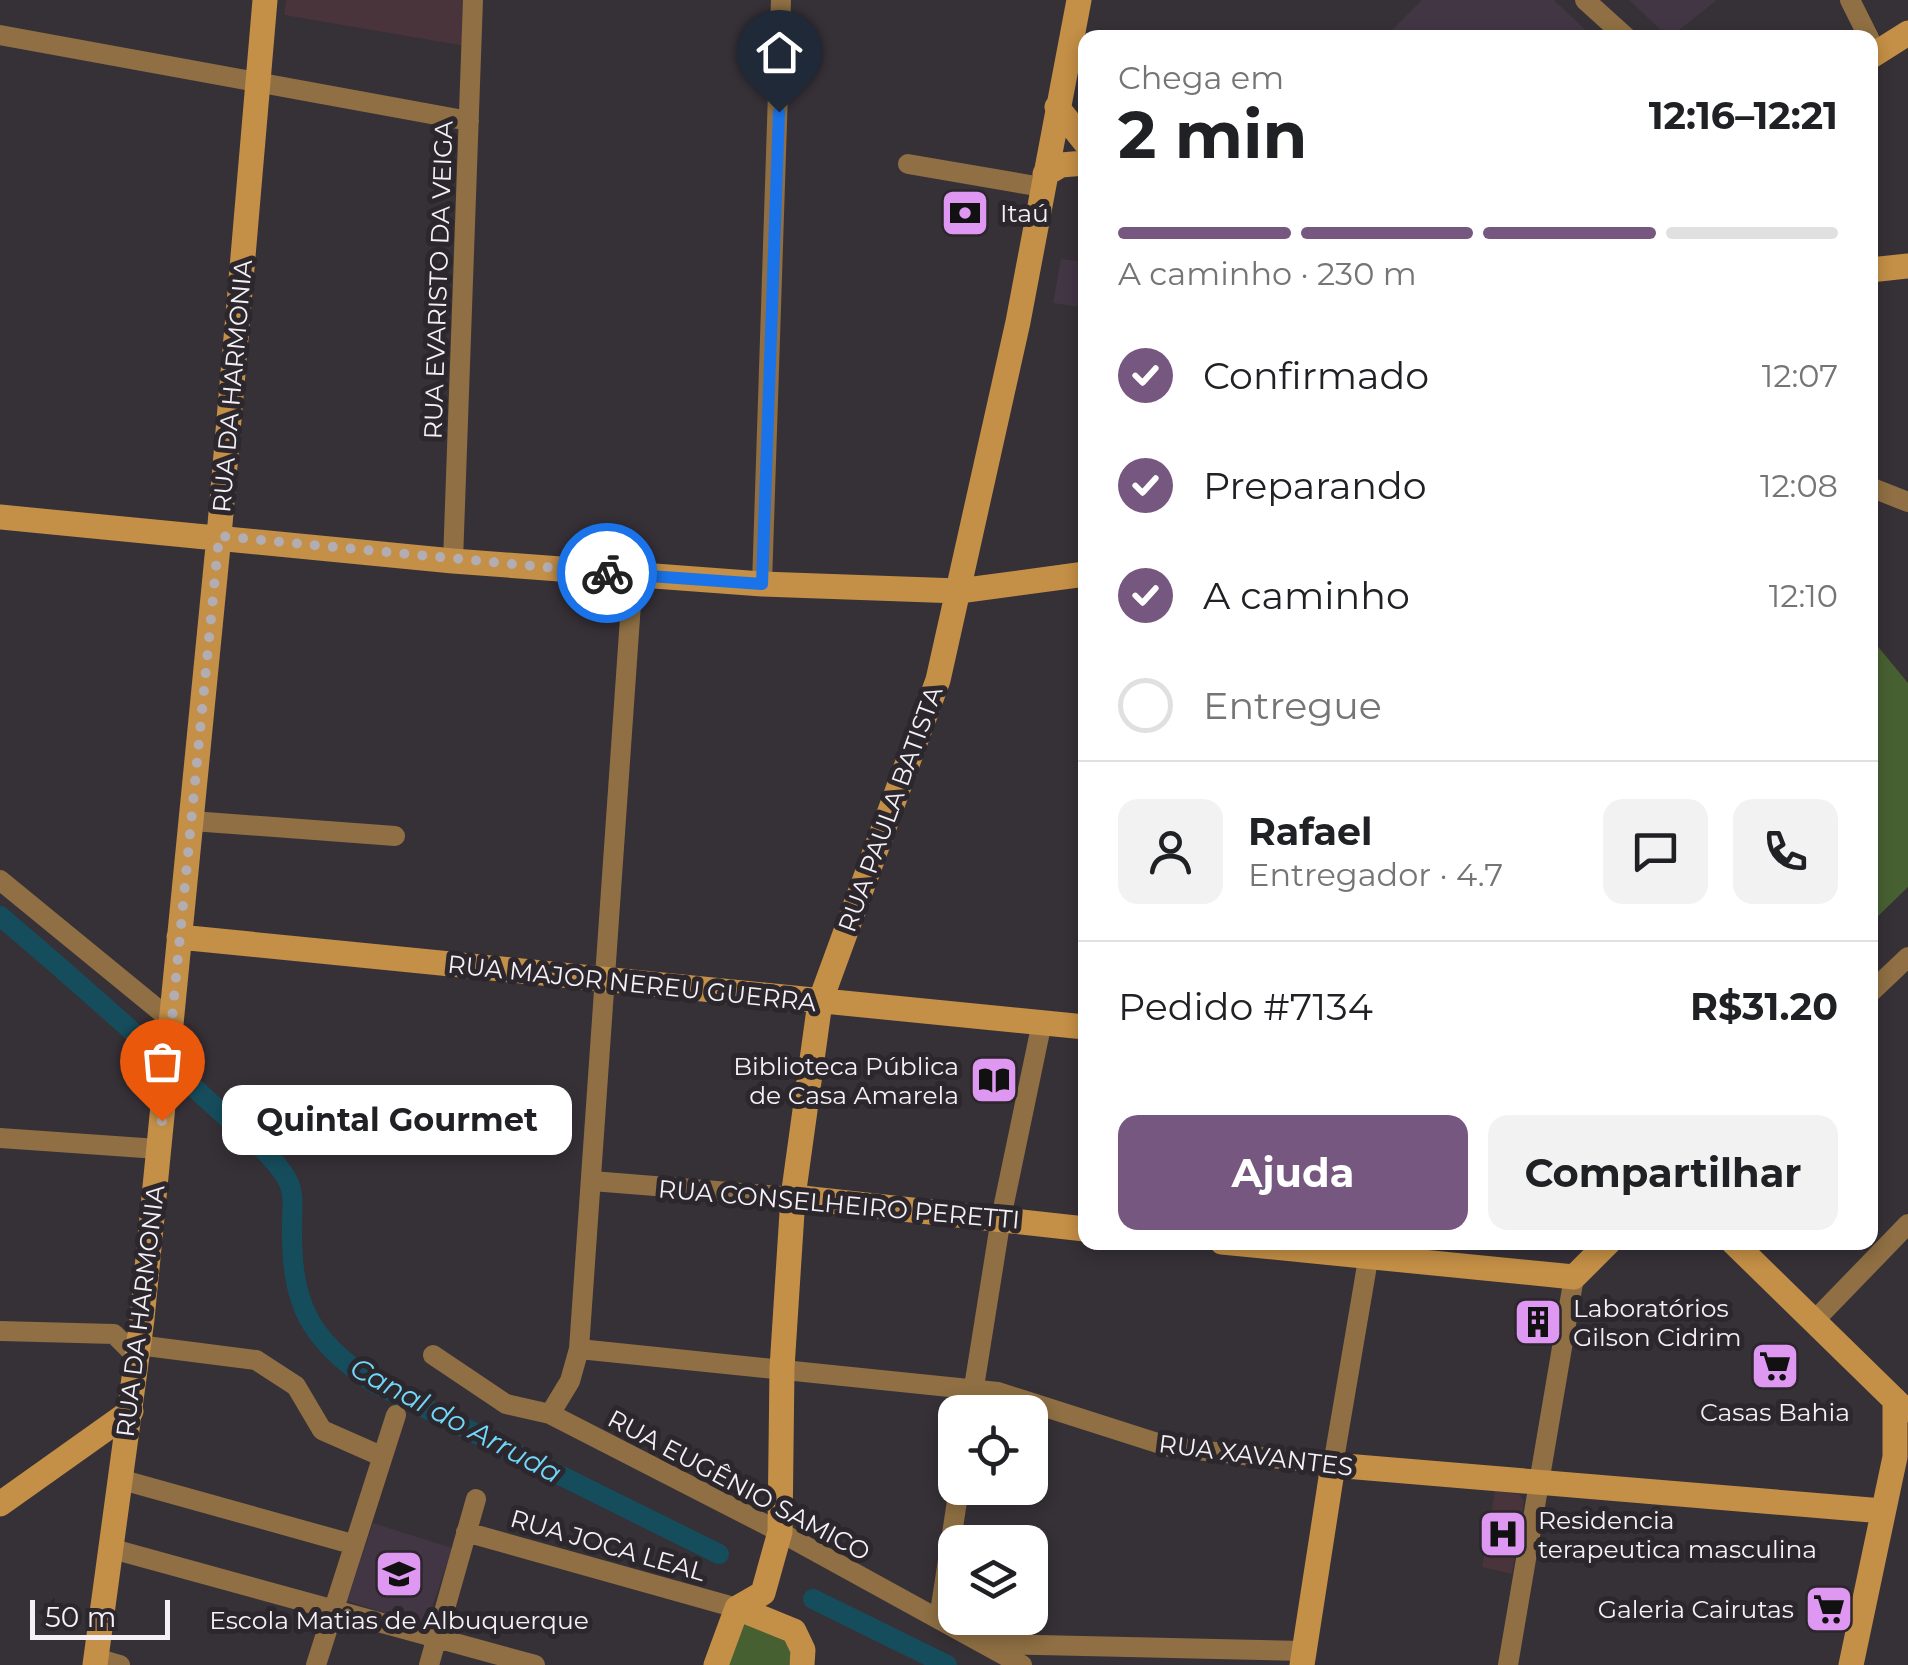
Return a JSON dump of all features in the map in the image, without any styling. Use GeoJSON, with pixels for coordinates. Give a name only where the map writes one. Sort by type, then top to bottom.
{"type":"FeatureCollection","features":[{"type":"Feature","properties":{"kind":"street","name":"RUA DA HARMONIA"},"geometry":{"type":"LineString","coordinates":[[103,1663],[109,1548],[130,1411],[130,1345],[142,1319],[192,821],[265,0]]}},
{"type":"Feature","properties":{"kind":"street","name":"RUA EVARISTO DA VEIGA"},"geometry":{"type":"LineString","coordinates":[[453,561],[472,0]]}},
{"type":"Feature","properties":{"kind":"street"},"geometry":{"type":"LineString","coordinates":[[762,584],[782,0]]}},
{"type":"Feature","properties":{"kind":"street","name":"RUA PAULA BATISTA"},"geometry":{"type":"LineString","coordinates":[[737,1608],[763,1593],[778,1545],[782,1368],[793,1197],[820,1002],[938,680],[1018,322],[1078,0]]}},
{"type":"Feature","properties":{"kind":"street"},"geometry":{"type":"LineString","coordinates":[[1585,0],[1618,30]]}},
{"type":"Feature","properties":{"kind":"street"},"geometry":{"type":"LineString","coordinates":[[1850,0],[1864,30]]}},
{"type":"Feature","properties":{"kind":"street"},"geometry":{"type":"LineString","coordinates":[[1878,43],[1908,32]]}},
{"type":"Feature","properties":{"kind":"street"},"geometry":{"type":"LineString","coordinates":[[0,35],[469,121]]}},
{"type":"Feature","properties":{"kind":"street"},"geometry":{"type":"LineString","coordinates":[[1058,106],[1078,133]]}},
{"type":"Feature","properties":{"kind":"street"},"geometry":{"type":"LineString","coordinates":[[908,164],[1043,180],[1061,165],[1078,163]]}},
{"type":"Feature","properties":{"kind":"street"},"geometry":{"type":"LineString","coordinates":[[1878,269],[1908,266]]}},
{"type":"Feature","properties":{"kind":"street"},"geometry":{"type":"LineString","coordinates":[[1878,490],[1908,502]]}},
{"type":"Feature","properties":{"kind":"street"},"geometry":{"type":"LineString","coordinates":[[0,517],[453,561],[762,584],[959,591],[1078,575]]}},
{"type":"Feature","properties":{"kind":"street"},"geometry":{"type":"LineString","coordinates":[[550,1414],[570,1381],[579,1350],[633,575]]}},
{"type":"Feature","properties":{"kind":"street"},"geometry":{"type":"LineString","coordinates":[[192,821],[394,836]]}},
{"type":"Feature","properties":{"kind":"street"},"geometry":{"type":"LineString","coordinates":[[0,880],[171,1020]]}},
{"type":"Feature","properties":{"kind":"street","name":"RUA MAJOR NEREU GUERRA"},"geometry":{"type":"LineString","coordinates":[[178,936],[1078,1026]]}},
{"type":"Feature","properties":{"kind":"street"},"geometry":{"type":"LineString","coordinates":[[1878,985],[1908,957]]}},
{"type":"Feature","properties":{"kind":"street"},"geometry":{"type":"LineString","coordinates":[[973,1395],[1001,1218],[1042,1022]]}},
{"type":"Feature","properties":{"kind":"street"},"geometry":{"type":"LineString","coordinates":[[0,1138],[158,1149]]}},
{"type":"Feature","properties":{"kind":"street","name":"RUA CONSELHEIRO PERETTI"},"geometry":{"type":"LineString","coordinates":[[592,1181],[793,1197],[1078,1228]]}},
{"type":"Feature","properties":{"kind":"street"},"geometry":{"type":"LineString","coordinates":[[1814,1322],[1908,1224]]}},
{"type":"Feature","properties":{"kind":"street"},"geometry":{"type":"LineString","coordinates":[[989,1644],[1303,1658],[1370,1250],[1574,1277]]}},
{"type":"Feature","properties":{"kind":"street"},"geometry":{"type":"LineString","coordinates":[[1508,1665],[1574,1277],[1601,1250]]}},
{"type":"Feature","properties":{"kind":"street"},"geometry":{"type":"LineString","coordinates":[[1740,1250],[1901,1406],[1897,1443],[1851,1665]]}},
{"type":"Feature","properties":{"kind":"street"},"geometry":{"type":"LineString","coordinates":[[0,1331],[256,1360],[296,1386],[322,1430],[381,1456]]}},
{"type":"Feature","properties":{"kind":"street","name":"RUA XAVANTES"},"geometry":{"type":"LineString","coordinates":[[579,1350],[782,1368],[1031,1399],[1110,1431],[1170,1446],[1540,1485],[1883,1511]]}},
{"type":"Feature","properties":{"kind":"street","name":"RUA EUGÊNIO SAMICO"},"geometry":{"type":"LineString","coordinates":[[434,1355],[506,1404],[550,1414],[778,1545],[938,1618]]}},
{"type":"Feature","properties":{"kind":"street"},"geometry":{"type":"LineString","coordinates":[[0,1504],[130,1411]]}},
{"type":"Feature","properties":{"kind":"street"},"geometry":{"type":"LineString","coordinates":[[316,1665],[396,1416]]}},
{"type":"Feature","properties":{"kind":"street"},"geometry":{"type":"LineString","coordinates":[[1890,1473],[1908,1453]]}},
{"type":"Feature","properties":{"kind":"street"},"geometry":{"type":"LineString","coordinates":[[119,1479],[352,1544]]}},
{"type":"Feature","properties":{"kind":"street"},"geometry":{"type":"LineString","coordinates":[[428,1665],[476,1500]]}},
{"type":"Feature","properties":{"kind":"street","name":"RUA JOCA LEAL"},"geometry":{"type":"LineString","coordinates":[[466,1532],[737,1608]]}},
{"type":"Feature","properties":{"kind":"street"},"geometry":{"type":"LineString","coordinates":[[109,1548],[536,1665]]}},
{"type":"Feature","properties":{"kind":"street"},"geometry":{"type":"LineString","coordinates":[[716,1665],[737,1608],[794,1631],[803,1650],[802,1665]]}},
{"type":"Feature","properties":{"kind":"street","name":"RUA EUGÊNIO SAMICO"},"geometry":{"type":"LineString","coordinates":[[971,1635],[1022,1665]]}},
{"type":"Feature","properties":{"kind":"shaded area"},"geometry":{"type":"Polygon","coordinates":[[[286,0],[467,0],[465,46],[284,15],[286,0]]]}},
{"type":"Feature","properties":{"kind":"shaded area"},"geometry":{"type":"Polygon","coordinates":[[[1422,0],[1554,0],[1586,30],[1392,30],[1422,0]]]}},
{"type":"Feature","properties":{"kind":"shaded area"},"geometry":{"type":"Polygon","coordinates":[[[1629,0],[1717,0],[1679,30],[1661,30],[1629,0]]]}},
{"type":"Feature","properties":{"kind":"shaded area"},"geometry":{"type":"Polygon","coordinates":[[[1061,259],[1078,261],[1078,307],[1053,303],[1061,259]]]}},
{"type":"Feature","properties":{"kind":"shaded area","name":"Residencia terapeutica masculina"},"geometry":{"type":"Polygon","coordinates":[[[1495,1491],[1519,1494],[1524,1501],[1512,1574],[1482,1567],[1495,1491]]]}},
{"type":"Feature","properties":{"kind":"shaded area","name":"Escola Matias de Albuquerque"},"geometry":{"type":"Polygon","coordinates":[[[373,1523],[452,1548],[426,1626],[347,1601],[373,1523]]]}},
{"type":"Feature","properties":{"kind":"green space"},"geometry":{"type":"Polygon","coordinates":[[[1878,647],[1908,683],[1908,887],[1878,916],[1878,647]]]}},
{"type":"Feature","properties":{"kind":"green space"},"geometry":{"type":"Polygon","coordinates":[[[746,1624],[786,1638],[791,1654],[789,1665],[723,1665],[734,1628],[746,1624]]]}},
{"type":"Feature","properties":{"kind":"waterway","name":"Canal do Arruda"},"geometry":{"type":"LineString","coordinates":[[0,916],[280,1168],[292,1195],[293,1252],[300,1298],[319,1334],[351,1367],[374,1383],[719,1554]]}},
{"type":"Feature","properties":{"kind":"waterway"},"geometry":{"type":"LineString","coordinates":[[813,1599],[947,1665]]}},
{"type":"Feature","properties":{"kind":"way so far"},"geometry":{"type":"LineString","coordinates":[[162,1121],[219,536],[607,573]]}},
{"type":"Feature","properties":{"kind":"place","name":"Itaú"},"geometry":{"type":"Point","coordinates":[965,213]}},
{"type":"Feature","properties":{"kind":"place","name":"Biblioteca Pública de Casa Amarela"},"geometry":{"type":"Point","coordinates":[994,1080]}},
{"type":"Feature","properties":{"kind":"place","name":"Quintal Gourmet"},"geometry":{"type":"Point","coordinates":[162,1121]}},
{"type":"Feature","properties":{"kind":"place","name":"Laboratórios Gilson Cidrim"},"geometry":{"type":"Point","coordinates":[1538,1322]}},
{"type":"Feature","properties":{"kind":"place","name":"Casas Bahia"},"geometry":{"type":"Point","coordinates":[1775,1366]}},
{"type":"Feature","properties":{"kind":"place","name":"Residencia terapeutica masculina"},"geometry":{"type":"Point","coordinates":[1503,1534]}},
{"type":"Feature","properties":{"kind":"place","name":"Escola Matias de Albuquerque"},"geometry":{"type":"Point","coordinates":[399,1574]}},
{"type":"Feature","properties":{"kind":"place","name":"Galeria Cairutas"},"geometry":{"type":"Point","coordinates":[1829,1609]}},
{"type":"Feature","properties":{"kind":"route"},"geometry":{"type":"LineString","coordinates":[[607,573],[762,584],[779,112]]}}]}
